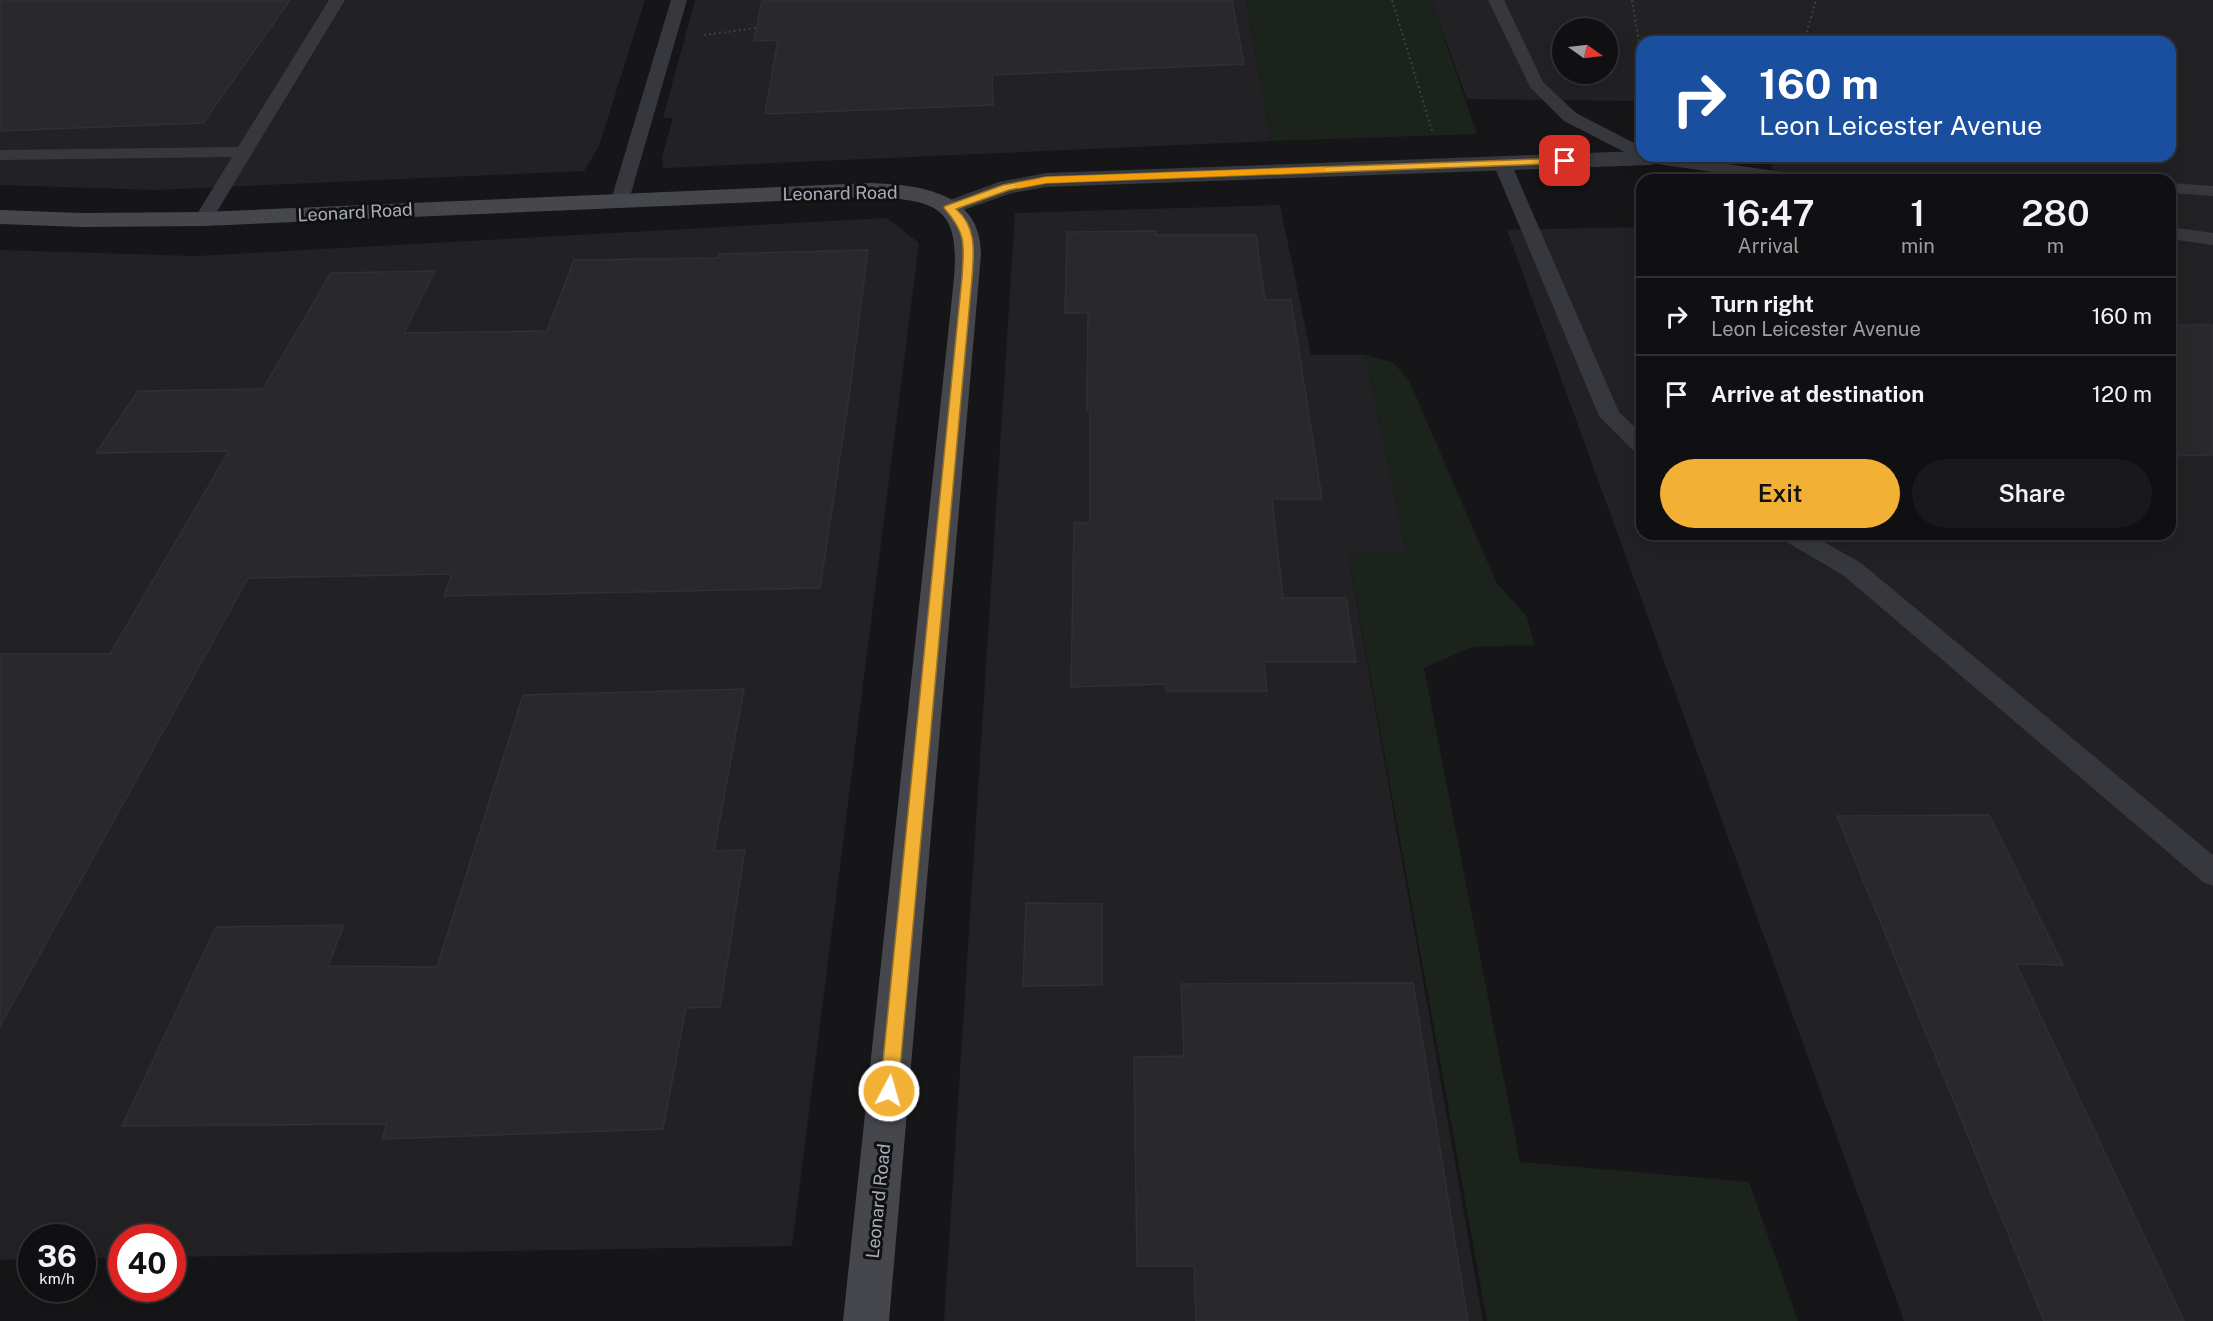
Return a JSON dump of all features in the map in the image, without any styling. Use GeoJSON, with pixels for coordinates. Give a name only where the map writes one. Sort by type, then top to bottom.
{"type":"FeatureCollection","features":[{"type":"Feature","properties":{"kind":"street"},"geometry":{"type":"LineString","coordinates":[[949,208],[1007,187],[1046,180],[1502,164],[1636,157]]}},
{"type":"Feature","properties":{"kind":"street","name":"Leonard Road"},"geometry":{"type":"LineString","coordinates":[[0,217],[82,220],[203,219],[871,190],[912,193],[949,208],[959,216],[969,244],[967,278],[866,1321]]}},
{"type":"Feature","properties":{"kind":"lane"},"geometry":{"type":"LineString","coordinates":[[203,219],[337,0]]}},
{"type":"Feature","properties":{"kind":"lane"},"geometry":{"type":"LineString","coordinates":[[620,200],[679,0]]}},
{"type":"Feature","properties":{"kind":"lane"},"geometry":{"type":"LineString","coordinates":[[1496,0],[1536,84],[1570,117],[1636,151]]}},
{"type":"Feature","properties":{"kind":"lane"},"geometry":{"type":"LineString","coordinates":[[0,155],[244,152]]}},
{"type":"Feature","properties":{"kind":"lane"},"geometry":{"type":"LineString","coordinates":[[1656,162],[1677,174]]}},
{"type":"Feature","properties":{"kind":"lane"},"geometry":{"type":"LineString","coordinates":[[1685,162],[1763,174]]}},
{"type":"Feature","properties":{"kind":"lane"},"geometry":{"type":"LineString","coordinates":[[1502,164],[1610,416],[1636,440]]}},
{"type":"Feature","properties":{"kind":"lane"},"geometry":{"type":"LineString","coordinates":[[2176,188],[2213,191]]}},
{"type":"Feature","properties":{"kind":"lane"},"geometry":{"type":"LineString","coordinates":[[2176,234],[2213,239]]}},
{"type":"Feature","properties":{"kind":"lane"},"geometry":{"type":"LineString","coordinates":[[1802,540],[1852,568],[2213,873]]}},
{"type":"Feature","properties":{"kind":"path"},"geometry":{"type":"LineString","coordinates":[[1392,0],[1418,91],[1444,166]]}},
{"type":"Feature","properties":{"kind":"path"},"geometry":{"type":"LineString","coordinates":[[1632,0],[1638,36]]}},
{"type":"Feature","properties":{"kind":"path"},"geometry":{"type":"LineString","coordinates":[[1806,36],[1816,0]]}},
{"type":"Feature","properties":{"kind":"shaded area"},"geometry":{"type":"Polygon","coordinates":[[[0,0],[645,0],[599,146],[584,171],[155,190],[0,185],[0,0]]]}},
{"type":"Feature","properties":{"kind":"shaded area"},"geometry":{"type":"Polygon","coordinates":[[[695,0],[1246,0],[1271,141],[663,168],[662,157],[673,118],[663,118],[695,0]]]}},
{"type":"Feature","properties":{"kind":"shaded area"},"geometry":{"type":"Polygon","coordinates":[[[1246,0],[1431,0],[1477,134],[1271,141],[1246,0]]]}},
{"type":"Feature","properties":{"kind":"shaded area"},"geometry":{"type":"Polygon","coordinates":[[[1431,0],[2213,0],[2213,1321],[1904,1321],[1507,230],[1636,227],[1636,540],[2176,540],[2176,174],[1773,174],[1771,162],[2176,162],[2176,36],[1636,36],[1636,101],[1467,99],[1431,0]]]}},
{"type":"Feature","properties":{"kind":"shaded area"},"geometry":{"type":"Polygon","coordinates":[[[1280,205],[1311,355],[1366,355],[1406,553],[1348,554],[1483,1321],[944,1321],[1015,213],[1280,205]]]}},
{"type":"Feature","properties":{"kind":"shaded area"},"geometry":{"type":"Polygon","coordinates":[[[887,218],[919,243],[792,1246],[186,1257],[186,1224],[108,1224],[108,1258],[96,1258],[96,1224],[18,1224],[18,1259],[0,1260],[0,250],[196,256],[887,218]]]}},
{"type":"Feature","properties":{"kind":"shaded area"},"geometry":{"type":"Polygon","coordinates":[[[1366,355],[1392,362],[1409,380],[1496,582],[1527,617],[1534,645],[1472,647],[1424,668],[1520,1162],[1749,1182],[1798,1321],[1487,1321],[1348,553],[1406,553],[1366,355]]]}},
{"type":"Feature","properties":{"kind":"building"},"geometry":{"type":"Polygon","coordinates":[[[0,0],[290,0],[203,123],[0,131],[0,0]]]}},
{"type":"Feature","properties":{"kind":"building"},"geometry":{"type":"Polygon","coordinates":[[[762,0],[1232,0],[1244,64],[992,75],[993,105],[765,114],[778,40],[754,41],[762,0]]]}},
{"type":"Feature","properties":{"kind":"building"},"geometry":{"type":"Polygon","coordinates":[[[1156,231],[1156,235],[1256,235],[1265,300],[1291,300],[1322,499],[1272,499],[1283,598],[1346,598],[1356,662],[1264,662],[1267,691],[1166,691],[1166,684],[1071,687],[1074,523],[1090,523],[1090,411],[1087,411],[1088,313],[1065,313],[1067,232],[1156,231]]]}},
{"type":"Feature","properties":{"kind":"building"},"geometry":{"type":"Polygon","coordinates":[[[868,250],[850,390],[820,588],[444,596],[452,574],[248,578],[0,1026],[0,654],[110,654],[229,451],[96,453],[138,391],[263,389],[331,273],[435,271],[404,333],[547,331],[574,260],[718,258],[719,254],[868,250]]]}},
{"type":"Feature","properties":{"kind":"building"},"geometry":{"type":"Polygon","coordinates":[[[2176,325],[2213,325],[2213,455],[2176,456],[2176,325]]]}},
{"type":"Feature","properties":{"kind":"building"},"geometry":{"type":"Polygon","coordinates":[[[744,689],[714,851],[745,850],[720,1007],[686,1008],[663,1129],[382,1139],[387,1124],[122,1126],[216,927],[344,925],[328,966],[437,967],[523,695],[744,689]]]}},
{"type":"Feature","properties":{"kind":"building"},"geometry":{"type":"Polygon","coordinates":[[[1989,815],[2063,965],[2016,964],[2184,1321],[2044,1321],[1837,816],[1989,815]]]}},
{"type":"Feature","properties":{"kind":"building"},"geometry":{"type":"Polygon","coordinates":[[[1026,903],[1102,904],[1102,985],[1023,986],[1026,903]]]}},
{"type":"Feature","properties":{"kind":"building"},"geometry":{"type":"Polygon","coordinates":[[[1413,983],[1468,1321],[1196,1321],[1194,1266],[1137,1266],[1134,1057],[1184,1056],[1181,984],[1413,983]]]}},
{"type":"Feature","properties":{"kind":"slow traffic"},"geometry":{"type":"LineString","coordinates":[[1019,185],[1046,180],[1321,170]]}},
{"type":"Feature","properties":{"kind":"route"},"geometry":{"type":"LineString","coordinates":[[889,1091],[967,278],[969,244],[966,231],[959,216],[949,208],[1007,187],[1046,180],[1565,161]]}}]}
